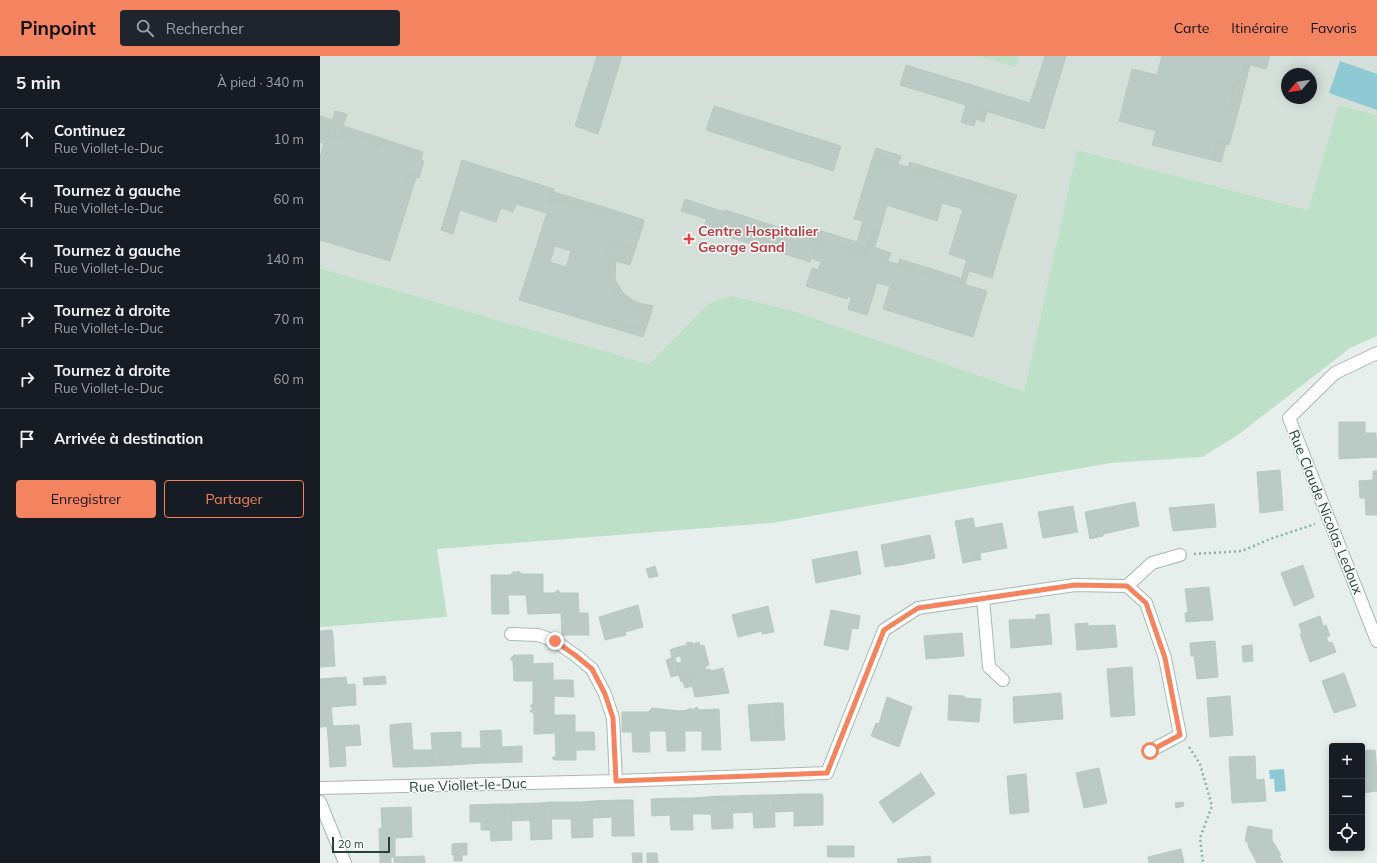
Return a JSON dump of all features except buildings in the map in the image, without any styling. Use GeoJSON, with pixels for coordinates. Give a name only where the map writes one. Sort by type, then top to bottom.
{"type":"FeatureCollection","features":[{"type":"Feature","properties":{"kind":"street","name":"Rue Claude Nicolas Ledoux"},"geometry":{"type":"LineString","coordinates":[[1377,353],[1335,374],[1289,418],[1377,641]]}},
{"type":"Feature","properties":{"kind":"street"},"geometry":{"type":"LineString","coordinates":[[1150,751],[1180,735],[1165,658],[1146,603],[1127,586],[1152,563],[1180,555]]}},
{"type":"Feature","properties":{"kind":"street","name":"Rue Viollet-le-Duc"},"geometry":{"type":"LineString","coordinates":[[320,788],[616,781],[827,773],[884,630],[918,608],[1075,585],[1127,586]]}},
{"type":"Feature","properties":{"kind":"street"},"geometry":{"type":"LineString","coordinates":[[983,598],[989,667],[1004,680]]}},
{"type":"Feature","properties":{"kind":"street"},"geometry":{"type":"LineString","coordinates":[[511,634],[538,635],[555,641],[592,669],[605,694],[613,718],[616,781]]}},
{"type":"Feature","properties":{"kind":"street"},"geometry":{"type":"LineString","coordinates":[[320,802],[345,863]]}},
{"type":"Feature","properties":{"kind":"path"},"geometry":{"type":"LineString","coordinates":[[1180,555],[1242,551],[1270,539],[1328,520]]}},
{"type":"Feature","properties":{"kind":"path"},"geometry":{"type":"LineString","coordinates":[[1180,735],[1200,764],[1212,806],[1200,838],[1203,863]]}},
{"type":"Feature","properties":{"kind":"shaded area","name":"Centre Hospitalier George Sand"},"geometry":{"type":"Polygon","coordinates":[[[320,56],[1377,56],[1377,115],[1338,105],[1308,210],[1077,150],[1024,391],[794,311],[708,304],[649,364],[320,268],[320,56]]]}},
{"type":"Feature","properties":{"kind":"green space"},"geometry":{"type":"Polygon","coordinates":[[[978,56],[1019,56],[1016,67],[978,56]]]}},
{"type":"Feature","properties":{"kind":"green space"},"geometry":{"type":"Polygon","coordinates":[[[1338,105],[1377,115],[1377,336],[1350,348],[1238,435],[1202,457],[1110,463],[772,523],[437,549],[447,617],[320,627],[320,268],[649,364],[708,304],[731,296],[794,311],[1024,391],[1077,150],[1308,210],[1338,105]]]}},
{"type":"Feature","properties":{"kind":"water"},"geometry":{"type":"Polygon","coordinates":[[[1340,61],[1377,74],[1377,110],[1329,93],[1340,61]]]}},
{"type":"Feature","properties":{"kind":"water"},"geometry":{"type":"Polygon","coordinates":[[[1284,769],[1286,791],[1275,792],[1274,779],[1270,779],[1269,770],[1284,769]]]}},
{"type":"Feature","properties":{"kind":"place","name":"Centre Hospitalier George Sand"},"geometry":{"type":"Point","coordinates":[689,239]}},
{"type":"Feature","properties":{"kind":"route"},"geometry":{"type":"LineString","coordinates":[[555,641],[592,669],[605,694],[613,718],[616,781],[827,773],[884,630],[918,608],[1075,585],[1127,586],[1146,603],[1165,658],[1180,735],[1150,751]]}}]}
